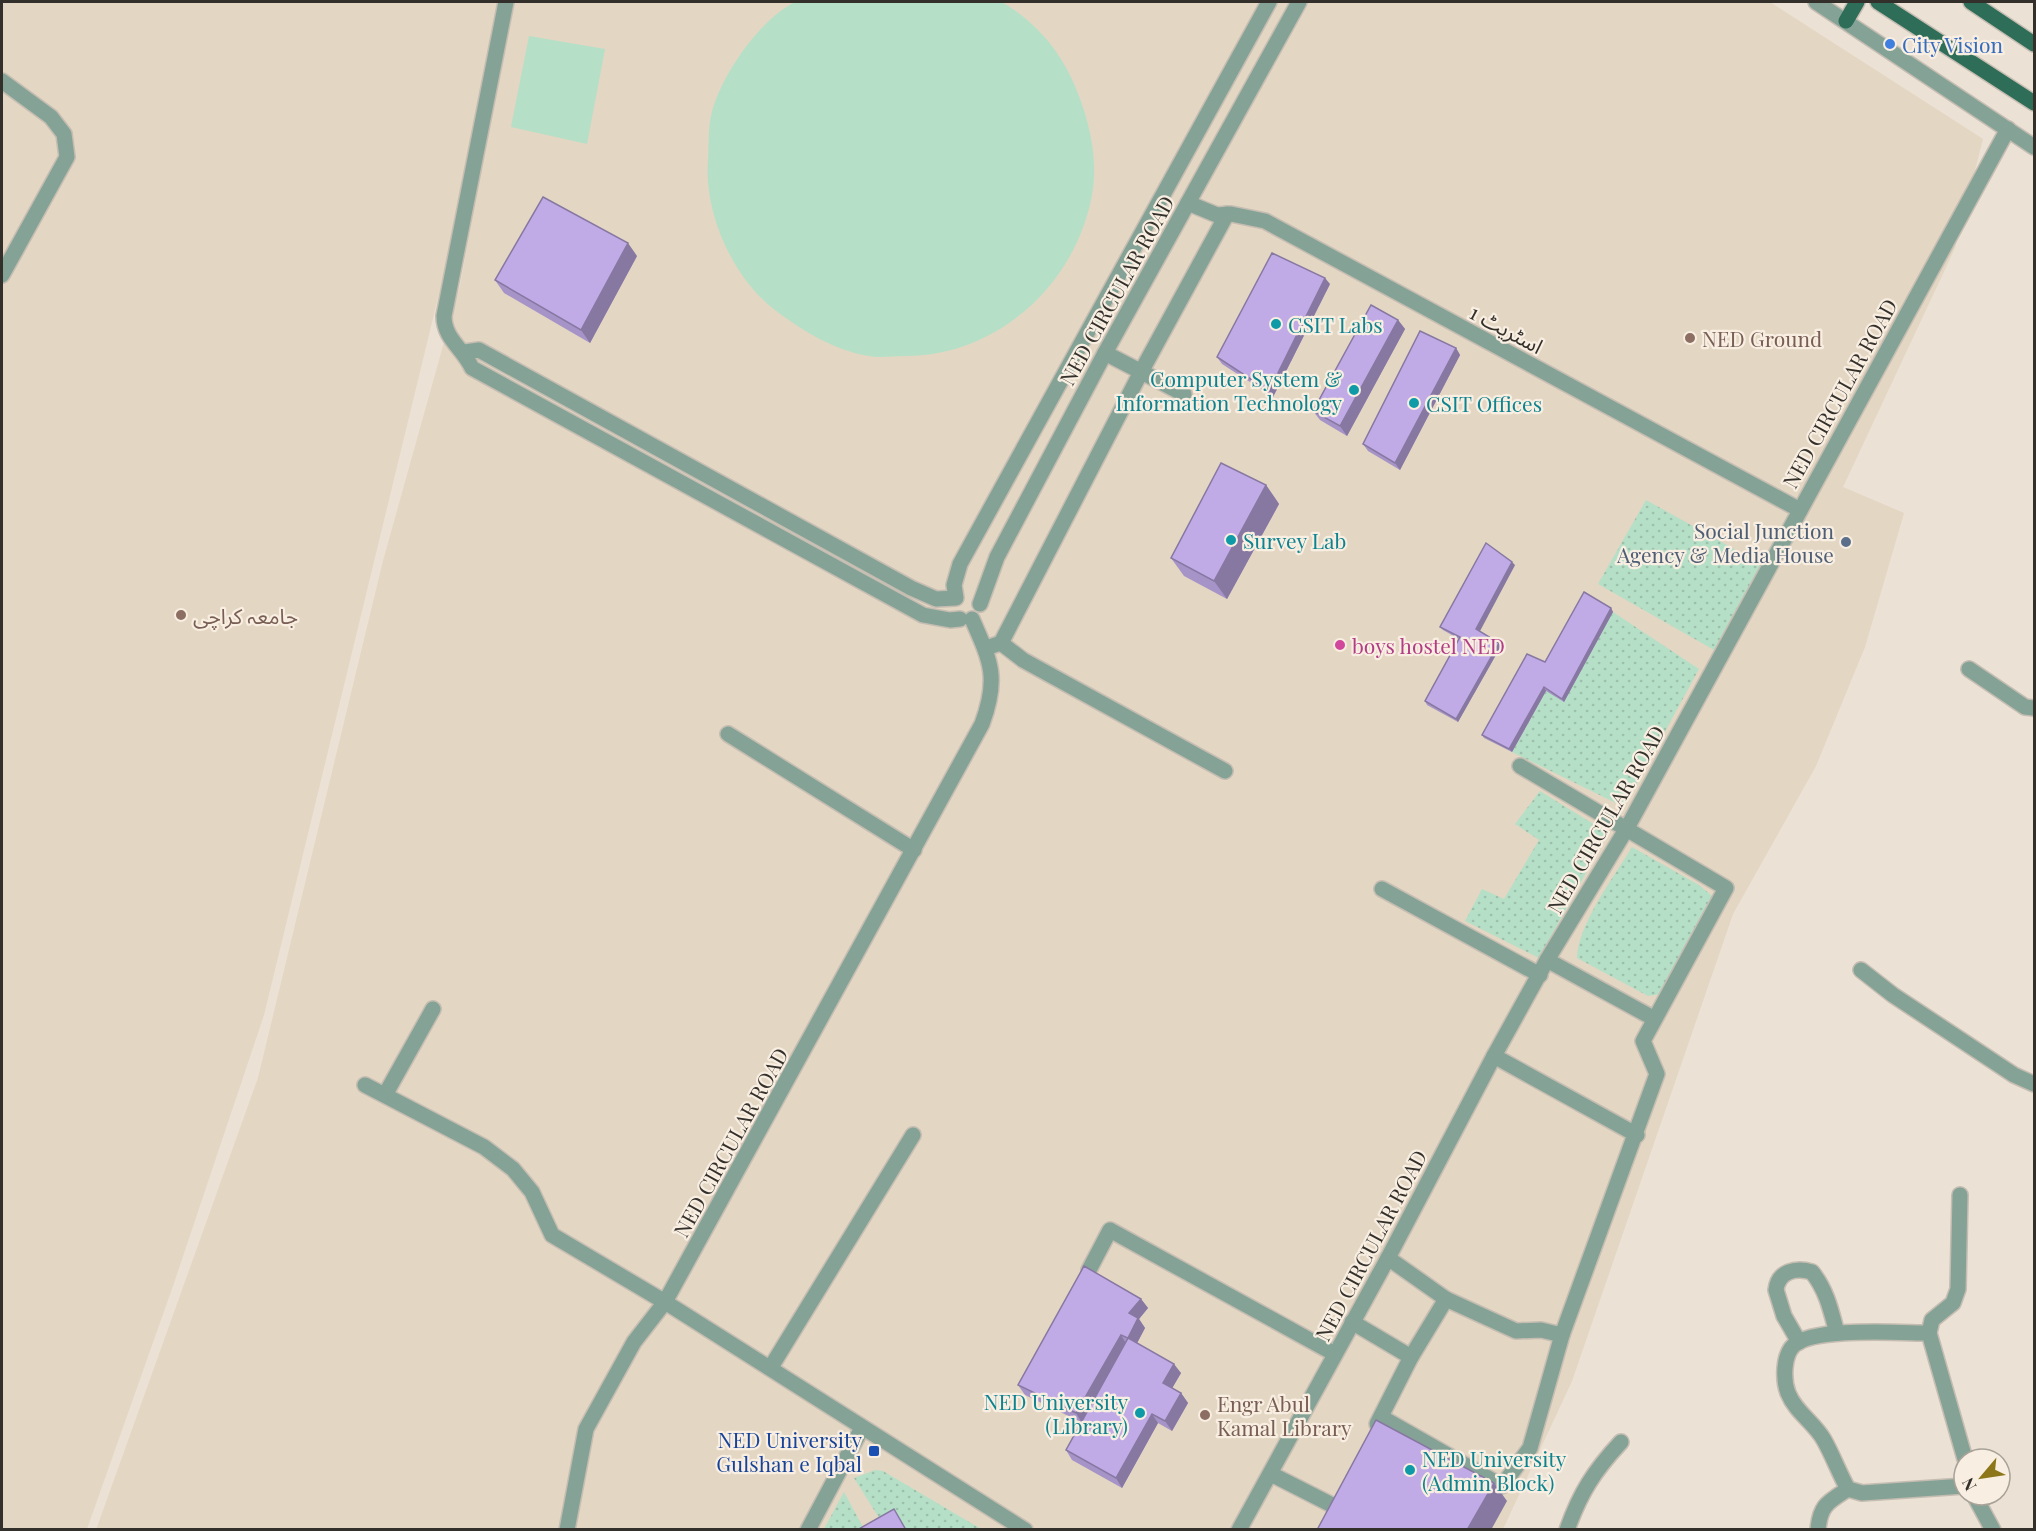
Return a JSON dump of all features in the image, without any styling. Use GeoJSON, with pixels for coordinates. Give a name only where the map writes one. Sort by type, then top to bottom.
{"type":"FeatureCollection","features":[{"type":"Feature","properties":{"kind":"main road"},"geometry":{"type":"LineString","coordinates":[[1846,21],[1857,2]]}},
{"type":"Feature","properties":{"kind":"main road"},"geometry":{"type":"LineString","coordinates":[[1878,2],[2034,103]]}},
{"type":"Feature","properties":{"kind":"main road"},"geometry":{"type":"LineString","coordinates":[[1971,2],[2034,44]]}},
{"type":"Feature","properties":{"kind":"street"},"geometry":{"type":"LineString","coordinates":[[506,2],[444,316],[444,329],[449,338],[465,352],[472,368],[923,615],[950,620],[966,619],[980,610],[980,604],[972,594],[960,594],[952,609],[966,619]]}},
{"type":"Feature","properties":{"kind":"street","name":"NED CIRCULAR ROAD"},"geometry":{"type":"LineString","coordinates":[[956,598],[954,585],[960,564],[1269,2]]}},
{"type":"Feature","properties":{"kind":"street","name":"NED CIRCULAR ROAD"},"geometry":{"type":"LineString","coordinates":[[980,604],[997,557],[1105,353],[1299,2]]}},
{"type":"Feature","properties":{"kind":"street"},"geometry":{"type":"LineString","coordinates":[[1816,2],[2034,147]]}},
{"type":"Feature","properties":{"kind":"street"},"geometry":{"type":"LineString","coordinates":[[2,81],[51,117],[63,134],[67,157],[2,275]]}},
{"type":"Feature","properties":{"kind":"street","name":"NED CIRCULAR ROAD"},"geometry":{"type":"LineString","coordinates":[[1239,1530],[1388,1258],[1494,1056],[1547,960],[1627,828],[2008,129]]}},
{"type":"Feature","properties":{"kind":"street","name":"اسٹریٹ 1"},"geometry":{"type":"LineString","coordinates":[[1188,203],[1217,215],[1254,217],[1265,221],[1800,510]]}},
{"type":"Feature","properties":{"kind":"street"},"geometry":{"type":"LineString","coordinates":[[984,648],[1001,643],[1141,372],[1227,214]]}},
{"type":"Feature","properties":{"kind":"street"},"geometry":{"type":"LineString","coordinates":[[465,352],[479,350],[911,588],[936,599],[956,598]]}},
{"type":"Feature","properties":{"kind":"street"},"geometry":{"type":"LineString","coordinates":[[1105,353],[1184,394]]}},
{"type":"Feature","properties":{"kind":"street","name":"NED CIRCULAR ROAD"},"geometry":{"type":"LineString","coordinates":[[567,1530],[586,1429],[634,1342],[665,1302],[982,724],[993,687],[984,648],[966,619]]}},
{"type":"Feature","properties":{"kind":"street"},"geometry":{"type":"LineString","coordinates":[[1001,643],[1023,660],[1225,771]]}},
{"type":"Feature","properties":{"kind":"street"},"geometry":{"type":"LineString","coordinates":[[1969,669],[2025,707],[2034,708]]}},
{"type":"Feature","properties":{"kind":"street"},"geometry":{"type":"LineString","coordinates":[[728,734],[914,850]]}},
{"type":"Feature","properties":{"kind":"street"},"geometry":{"type":"LineString","coordinates":[[1381,1417],[1502,1486],[1530,1448],[1562,1335],[1658,1074],[1643,1041],[1653,1018],[1726,888],[1520,766]]}},
{"type":"Feature","properties":{"kind":"street"},"geometry":{"type":"LineString","coordinates":[[1382,889],[1540,975]]}},
{"type":"Feature","properties":{"kind":"street"},"geometry":{"type":"LineString","coordinates":[[1547,960],[1653,1018]]}},
{"type":"Feature","properties":{"kind":"street"},"geometry":{"type":"LineString","coordinates":[[1862,970],[1911,1008],[2014,1075],[2034,1084]]}},
{"type":"Feature","properties":{"kind":"street"},"geometry":{"type":"LineString","coordinates":[[384,1095],[433,1009]]}},
{"type":"Feature","properties":{"kind":"street"},"geometry":{"type":"LineString","coordinates":[[1494,1056],[1637,1136]]}},
{"type":"Feature","properties":{"kind":"street"},"geometry":{"type":"LineString","coordinates":[[365,1085],[484,1147],[513,1169],[532,1192],[552,1235],[771,1367],[862,1428],[1025,1530]]}},
{"type":"Feature","properties":{"kind":"street"},"geometry":{"type":"LineString","coordinates":[[771,1367],[913,1135]]}},
{"type":"Feature","properties":{"kind":"street"},"geometry":{"type":"LineString","coordinates":[[1960,1195],[1958,1289],[1953,1303],[1932,1320],[1929,1333],[1962,1447]]}},
{"type":"Feature","properties":{"kind":"street"},"geometry":{"type":"LineString","coordinates":[[1089,1270],[1110,1230],[1335,1354]]}},
{"type":"Feature","properties":{"kind":"street"},"geometry":{"type":"LineString","coordinates":[[1388,1258],[1446,1299],[1516,1331],[1541,1330],[1562,1335]]}},
{"type":"Feature","properties":{"kind":"street"},"geometry":{"type":"LineString","coordinates":[[1799,1342],[1784,1316],[1776,1290],[1782,1275],[1790,1271],[1812,1272],[1820,1281],[1827,1294],[1837,1334]]}},
{"type":"Feature","properties":{"kind":"street"},"geometry":{"type":"LineString","coordinates":[[1371,1437],[1411,1357],[1446,1299]]}},
{"type":"Feature","properties":{"kind":"street"},"geometry":{"type":"LineString","coordinates":[[1352,1322],[1411,1357]]}},
{"type":"Feature","properties":{"kind":"street"},"geometry":{"type":"LineString","coordinates":[[1848,1489],[1824,1438],[1797,1411],[1788,1392],[1784,1376],[1786,1361],[1793,1346],[1826,1333],[1929,1333]]}},
{"type":"Feature","properties":{"kind":"street"},"geometry":{"type":"LineString","coordinates":[[808,1530],[862,1428]]}},
{"type":"Feature","properties":{"kind":"street"},"geometry":{"type":"LineString","coordinates":[[1567,1530],[1579,1497],[1596,1469],[1621,1442]]}},
{"type":"Feature","properties":{"kind":"street"},"geometry":{"type":"LineString","coordinates":[[1271,1474],[1335,1501],[1324,1521]]}},
{"type":"Feature","properties":{"kind":"street"},"geometry":{"type":"LineString","coordinates":[[1818,1530],[1819,1513],[1829,1501],[1848,1489],[1862,1493],[1952,1487]]}},
{"type":"Feature","properties":{"kind":"street"},"geometry":{"type":"LineString","coordinates":[[1981,1507],[1993,1530]]}},
{"type":"Feature","properties":{"kind":"shaded area","name":"جامعہ کراچی"},"geometry":{"type":"Polygon","coordinates":[[[2,2],[498,2],[458,215],[264,1015],[174,1283],[87,1529],[2,1530],[2,2]]]}},
{"type":"Feature","properties":{"kind":"shaded area"},"geometry":{"type":"Polygon","coordinates":[[[512,2],[1770,2],[1983,139],[1955,248],[1843,487],[1904,513],[1865,647],[1816,766],[1733,914],[1572,1381],[1503,1529],[96,1530],[258,1078],[383,561],[460,285],[512,2]]]}},
{"type":"Feature","properties":{"kind":"green space"},"geometry":{"type":"Polygon","coordinates":[[[795,2],[1002,2],[1028,20],[1058,54],[1073,81],[1086,118],[1092,142],[1093,189],[1085,223],[1071,254],[1052,283],[1028,308],[1001,328],[971,343],[939,353],[882,357],[856,353],[819,339],[775,310],[746,281],[734,263],[716,223],[711,202],[708,161],[711,116],[715,101],[743,51],[768,22],[795,2]]]}},
{"type":"Feature","properties":{"kind":"green space"},"geometry":{"type":"Polygon","coordinates":[[[529,36],[605,49],[587,144],[511,127],[529,36]]]}},
{"type":"Feature","properties":{"kind":"green space"},"geometry":{"type":"Polygon","coordinates":[[[1646,500],[1761,564],[1714,650],[1598,584],[1646,500]]]}},
{"type":"Feature","properties":{"kind":"green space"},"geometry":{"type":"Polygon","coordinates":[[[1613,612],[1699,669],[1624,807],[1512,752],[1546,691],[1613,612]]]}},
{"type":"Feature","properties":{"kind":"green space"},"geometry":{"type":"Polygon","coordinates":[[[1540,791],[1608,833],[1539,958],[1465,921],[1482,889],[1504,899],[1539,840],[1515,824],[1540,791]]]}},
{"type":"Feature","properties":{"kind":"green space"},"geometry":{"type":"Polygon","coordinates":[[[1632,847],[1699,885],[1718,901],[1668,993],[1648,996],[1577,958],[1583,931],[1590,916],[1632,847]]]}},
{"type":"Feature","properties":{"kind":"green space"},"geometry":{"type":"Polygon","coordinates":[[[875,1470],[883,1471],[981,1529],[906,1529],[881,1521],[854,1478],[875,1470]]]}},
{"type":"Feature","properties":{"kind":"green space"},"geometry":{"type":"Polygon","coordinates":[[[844,1492],[864,1529],[824,1529],[844,1492]]]}},
{"type":"Feature","properties":{"kind":"building"},"geometry":{"type":"Polygon","coordinates":[[[543,197],[628,243],[581,330],[495,280],[543,197]]]}},
{"type":"Feature","properties":{"kind":"building","name":"CSIT Labs"},"geometry":{"type":"Polygon","coordinates":[[[1272,253],[1325,278],[1269,391],[1217,357],[1272,253]]]}},
{"type":"Feature","properties":{"kind":"building","name":"Computer System & Information Technology"},"geometry":{"type":"Polygon","coordinates":[[[1371,305],[1398,320],[1340,426],[1313,411],[1371,305]]]}},
{"type":"Feature","properties":{"kind":"building","name":"CSIT Offices"},"geometry":{"type":"Polygon","coordinates":[[[1420,331],[1456,348],[1395,463],[1363,444],[1420,331]]]}},
{"type":"Feature","properties":{"kind":"building"},"geometry":{"type":"Polygon","coordinates":[[[1221,463],[1266,485],[1214,581],[1171,558],[1221,463]]]}},
{"type":"Feature","properties":{"kind":"building"},"geometry":{"type":"Polygon","coordinates":[[[1486,543],[1512,562],[1476,629],[1499,643],[1456,719],[1425,701],[1460,637],[1440,627],[1486,543]]]}},
{"type":"Feature","properties":{"kind":"building"},"geometry":{"type":"Polygon","coordinates":[[[1584,592],[1611,608],[1562,699],[1544,687],[1509,749],[1482,735],[1527,654],[1545,662],[1584,592]]]}},
{"type":"Feature","properties":{"kind":"building"},"geometry":{"type":"Polygon","coordinates":[[[1084,1266],[1141,1299],[1129,1313],[1138,1318],[1128,1338],[1121,1335],[1076,1413],[1018,1385],[1084,1266]]]}},
{"type":"Feature","properties":{"kind":"building","name":"NED University (Library)"},"geometry":{"type":"Polygon","coordinates":[[[1128,1338],[1174,1364],[1163,1383],[1181,1393],[1165,1421],[1152,1414],[1116,1478],[1066,1450],[1128,1338]]]}},
{"type":"Feature","properties":{"kind":"building","name":"NED University (Admin Block)"},"geometry":{"type":"Polygon","coordinates":[[[1376,1420],[1494,1483],[1467,1530],[1317,1530],[1376,1420]]]}},
{"type":"Feature","properties":{"kind":"building"},"geometry":{"type":"Polygon","coordinates":[[[894,1509],[906,1530],[857,1530],[894,1509]]]}},
{"type":"Feature","properties":{"kind":"place","name":"City Vision"},"geometry":{"type":"Point","coordinates":[1890,44]}},
{"type":"Feature","properties":{"kind":"place","name":"CSIT Labs"},"geometry":{"type":"Point","coordinates":[1276,324]}},
{"type":"Feature","properties":{"kind":"place","name":"NED Ground"},"geometry":{"type":"Point","coordinates":[1690,338]}},
{"type":"Feature","properties":{"kind":"place","name":"Computer System & Information Technology"},"geometry":{"type":"Point","coordinates":[1354,390]}},
{"type":"Feature","properties":{"kind":"place","name":"CSIT Offices"},"geometry":{"type":"Point","coordinates":[1414,403]}},
{"type":"Feature","properties":{"kind":"place","name":"Survey Lab"},"geometry":{"type":"Point","coordinates":[1231,540]}},
{"type":"Feature","properties":{"kind":"place","name":"Social Junction Agency & Media House"},"geometry":{"type":"Point","coordinates":[1846,542]}},
{"type":"Feature","properties":{"kind":"place","name":"جامعہ کراچی"},"geometry":{"type":"Point","coordinates":[181,615]}},
{"type":"Feature","properties":{"kind":"place","name":"boys hostel NED"},"geometry":{"type":"Point","coordinates":[1340,645]}},
{"type":"Feature","properties":{"kind":"place","name":"NED University (Library)"},"geometry":{"type":"Point","coordinates":[1140,1413]}},
{"type":"Feature","properties":{"kind":"place","name":"Engr Abul Kamal Library"},"geometry":{"type":"Point","coordinates":[1205,1415]}},
{"type":"Feature","properties":{"kind":"place","name":"NED University Gulshan e Iqbal"},"geometry":{"type":"Point","coordinates":[874,1451]}},
{"type":"Feature","properties":{"kind":"place","name":"NED University (Admin Block)"},"geometry":{"type":"Point","coordinates":[1410,1470]}}]}
